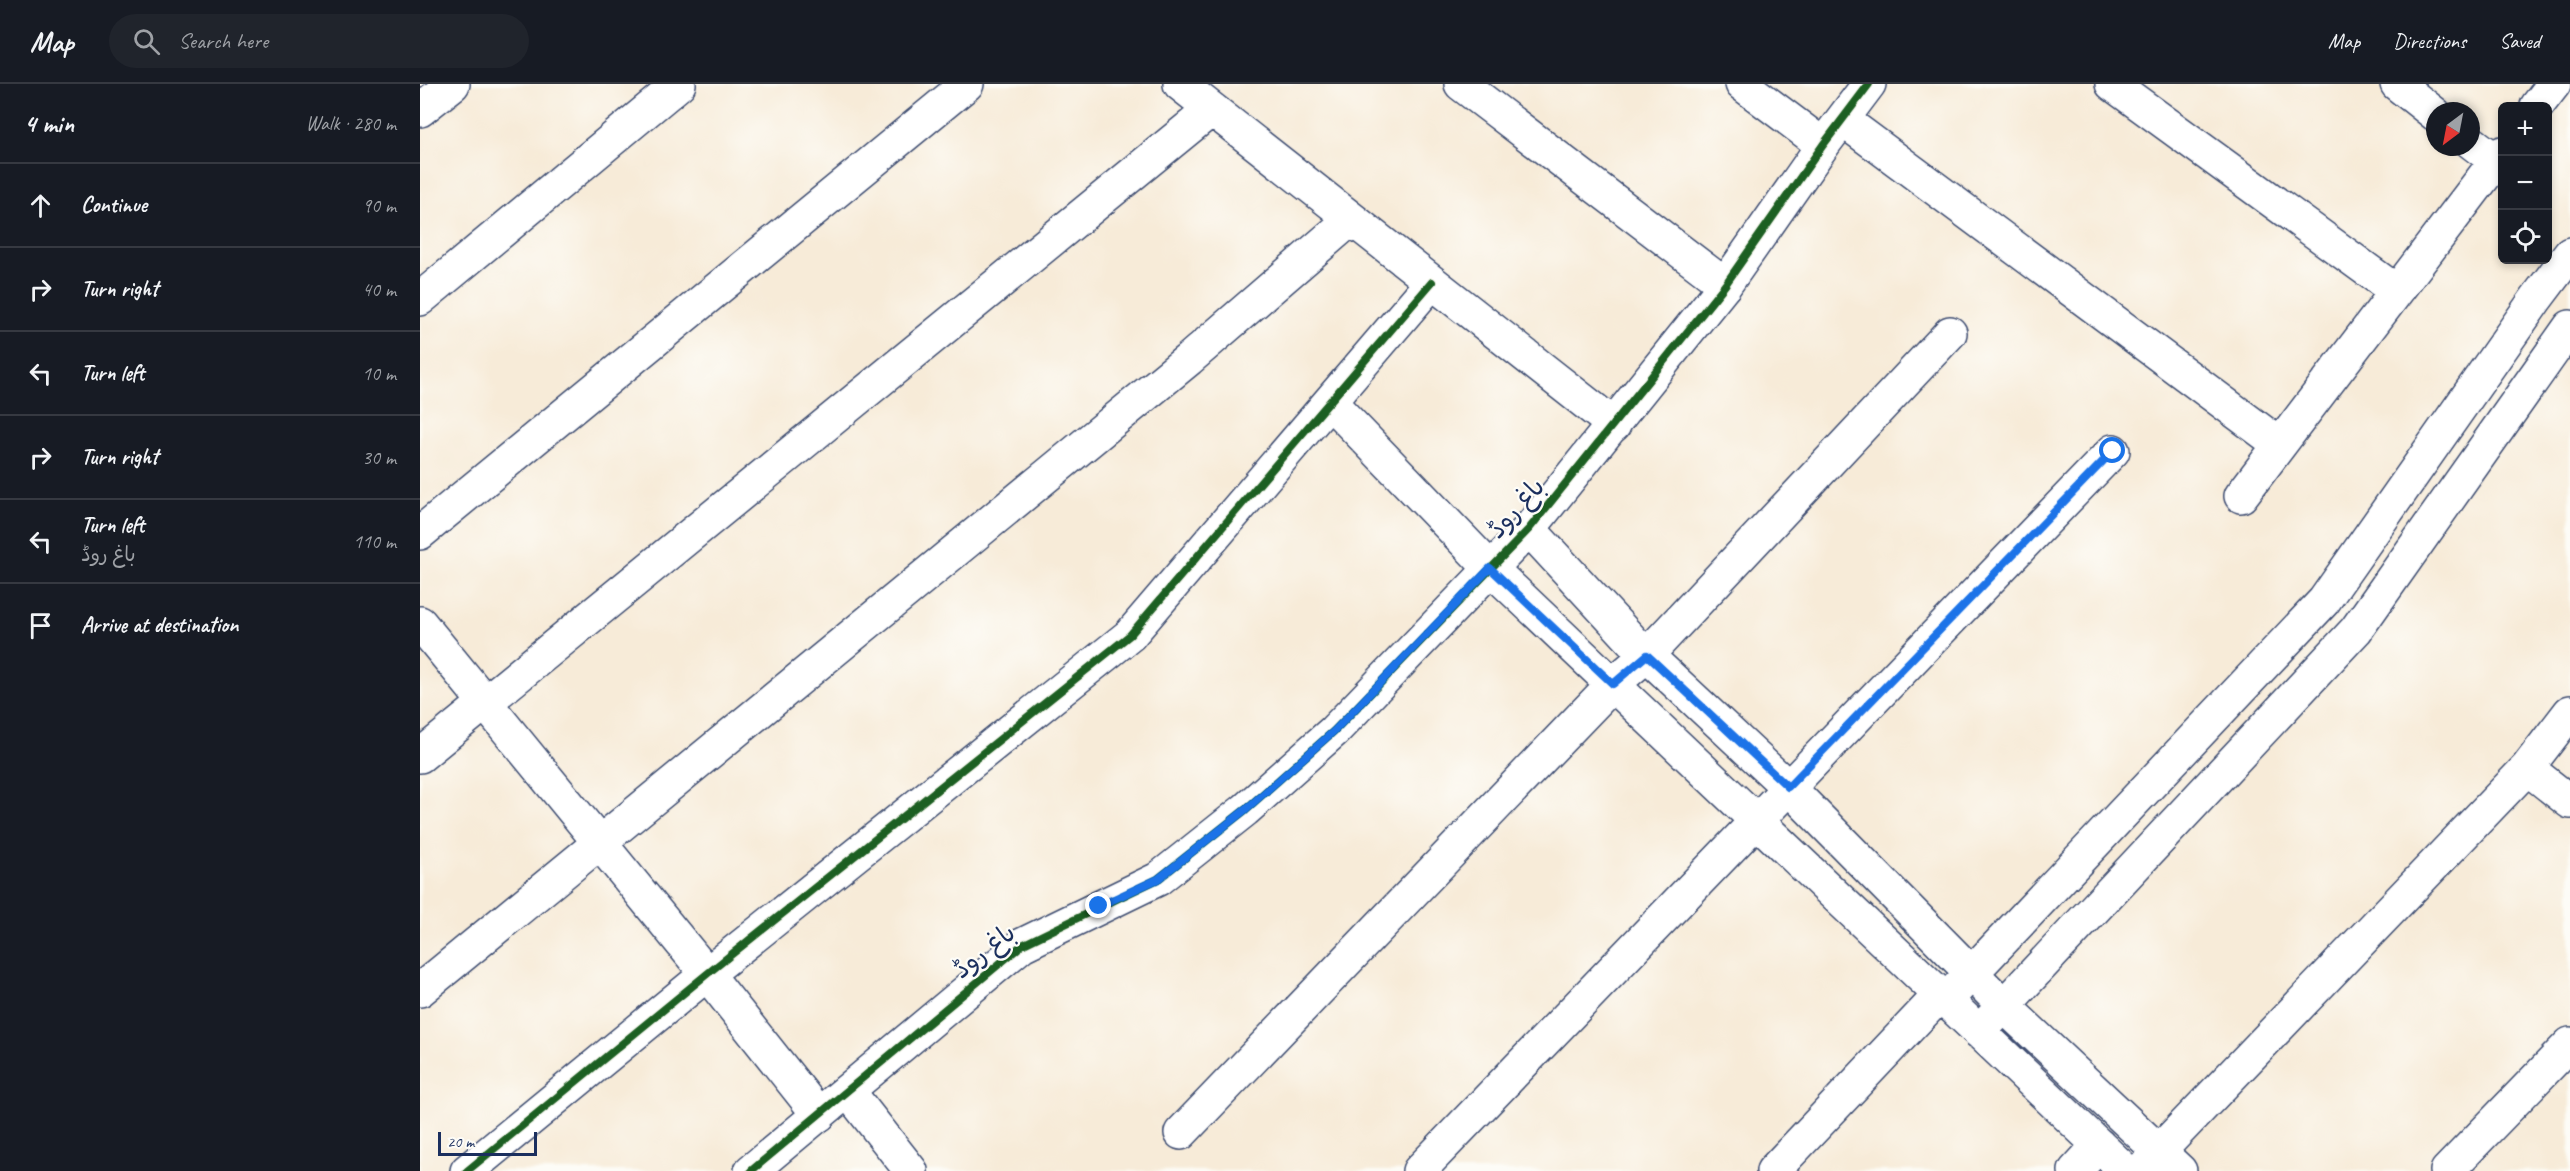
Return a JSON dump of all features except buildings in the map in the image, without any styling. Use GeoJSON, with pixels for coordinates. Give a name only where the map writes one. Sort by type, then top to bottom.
{"type":"FeatureCollection","features":[{"type":"Feature","properties":{"kind":"street"},"geometry":{"type":"LineString","coordinates":[[420,110],[453,84]]}},
{"type":"Feature","properties":{"kind":"street"},"geometry":{"type":"LineString","coordinates":[[420,299],[678,84]]}},
{"type":"Feature","properties":{"kind":"street"},"geometry":{"type":"LineString","coordinates":[[420,533],[967,84]]}},
{"type":"Feature","properties":{"kind":"street"},"geometry":{"type":"LineString","coordinates":[[1180,84],[1614,425]]}},
{"type":"Feature","properties":{"kind":"street"},"geometry":{"type":"LineString","coordinates":[[1461,84],[1725,285]]}},
{"type":"Feature","properties":{"kind":"street"},"geometry":{"type":"LineString","coordinates":[[1742,84],[1833,133],[2279,444]]}},
{"type":"Feature","properties":{"kind":"street","name":"باغ روڈ"},"geometry":{"type":"LineString","coordinates":[[752,1171],[1022,945],[1158,879],[1245,810],[1334,731],[1529,529],[1725,285],[1869,84]]}},
{"type":"Feature","properties":{"kind":"street"},"geometry":{"type":"LineString","coordinates":[[2112,84],[2396,291]]}},
{"type":"Feature","properties":{"kind":"street"},"geometry":{"type":"LineString","coordinates":[[2397,84],[2426,107]]}},
{"type":"Feature","properties":{"kind":"street"},"geometry":{"type":"LineString","coordinates":[[2540,102],[2554,84]]}},
{"type":"Feature","properties":{"kind":"street"},"geometry":{"type":"LineString","coordinates":[[420,756],[1212,109]]}},
{"type":"Feature","properties":{"kind":"street"},"geometry":{"type":"LineString","coordinates":[[2480,147],[2498,156]]}},
{"type":"Feature","properties":{"kind":"street"},"geometry":{"type":"LineString","coordinates":[[2241,496],[2498,158]]}},
{"type":"Feature","properties":{"kind":"street"},"geometry":{"type":"LineString","coordinates":[[420,990],[1189,359],[1351,219]]}},
{"type":"Feature","properties":{"kind":"street"},"geometry":{"type":"LineString","coordinates":[[1773,1171],[1943,998],[1972,972],[2324,601],[2570,254]]}},
{"type":"Feature","properties":{"kind":"street"},"geometry":{"type":"LineString","coordinates":[[467,1171],[707,974],[1130,635],[1432,282]]}},
{"type":"Feature","properties":{"kind":"street"},"geometry":{"type":"LineString","coordinates":[[1979,1032],[2356,630],[2570,327],[2536,299]]}},
{"type":"Feature","properties":{"kind":"street"},"geometry":{"type":"LineString","coordinates":[[1181,1133],[1613,684],[1647,655],[1950,333]]}},
{"type":"Feature","properties":{"kind":"street"},"geometry":{"type":"LineString","coordinates":[[1329,402],[1490,568],[2099,1145],[2142,1167]]}},
{"type":"Feature","properties":{"kind":"street"},"geometry":{"type":"LineString","coordinates":[[1419,1171],[2113,451]]}},
{"type":"Feature","properties":{"kind":"street"},"geometry":{"type":"LineString","coordinates":[[1529,529],[1647,655],[1788,787],[1972,972],[2142,1167]]}},
{"type":"Feature","properties":{"kind":"street"},"geometry":{"type":"LineString","coordinates":[[2324,601],[2356,630]]}},
{"type":"Feature","properties":{"kind":"street"},"geometry":{"type":"LineString","coordinates":[[420,623],[707,974],[819,1115]]}},
{"type":"Feature","properties":{"kind":"street"},"geometry":{"type":"LineString","coordinates":[[2142,1167],[2527,768],[2570,712]]}},
{"type":"Feature","properties":{"kind":"street"},"geometry":{"type":"LineString","coordinates":[[2527,768],[2570,802]]}},
{"type":"Feature","properties":{"kind":"street"},"geometry":{"type":"LineString","coordinates":[[2446,1171],[2570,1044]]}},
{"type":"Feature","properties":{"kind":"street"},"geometry":{"type":"LineString","coordinates":[[849,1091],[911,1171]]}},
{"type":"Feature","properties":{"kind":"street"},"geometry":{"type":"LineString","coordinates":[[2075,1171],[2099,1145]]}},
{"type":"Feature","properties":{"kind":"cycle path"},"geometry":{"type":"LineString","coordinates":[[751,1171],[1022,945],[1158,879],[1245,810],[1334,731],[1529,529],[1725,285],[1823,145],[1869,84]]}},
{"type":"Feature","properties":{"kind":"cycle path"},"geometry":{"type":"LineString","coordinates":[[467,1171],[707,974],[1130,635],[1432,282]]}},
{"type":"Feature","properties":{"kind":"route"},"geometry":{"type":"LineString","coordinates":[[1099,906],[1158,879],[1245,810],[1334,731],[1490,568],[1613,684],[1647,655],[1788,787],[2113,451]]}}]}
